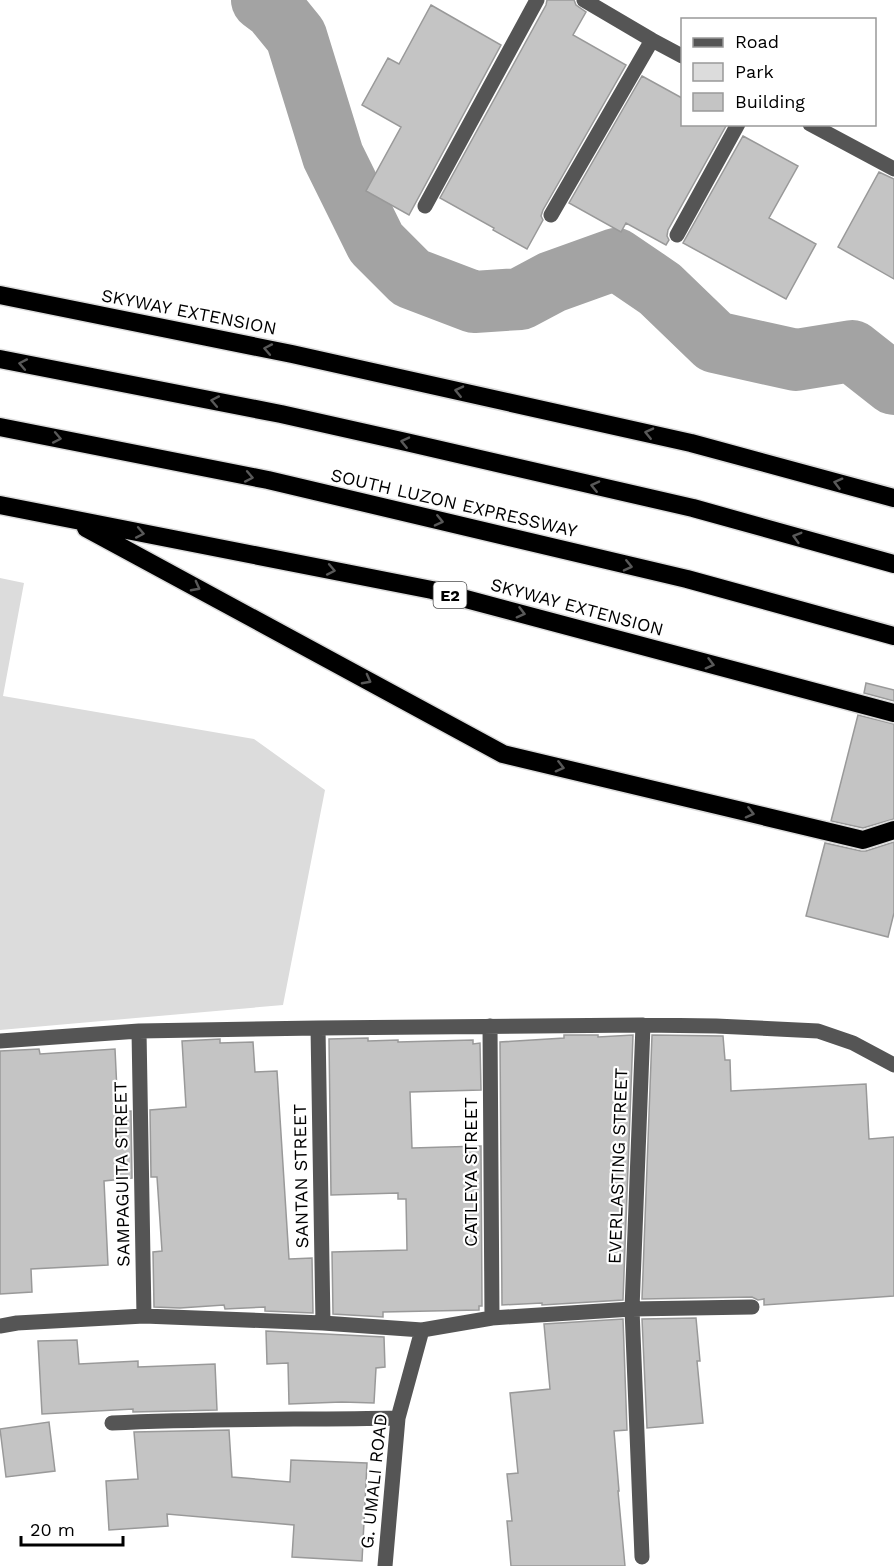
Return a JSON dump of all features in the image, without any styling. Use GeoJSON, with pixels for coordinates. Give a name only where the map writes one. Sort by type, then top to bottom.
{"type":"FeatureCollection","features":[{"type":"Feature","properties":{"kind":"highway","name":"SKYWAY EXTENSION"},"geometry":{"type":"LineString","coordinates":[[0,295],[292,354],[691,443],[894,498]]}},
{"type":"Feature","properties":{"kind":"highway"},"geometry":{"type":"LineString","coordinates":[[0,359],[281,414],[406,442],[693,508],[894,564]]}},
{"type":"Feature","properties":{"kind":"highway","name":"SOUTH LUZON EXPRESSWAY"},"geometry":{"type":"LineString","coordinates":[[0,427],[280,483],[687,579],[894,636]]}},
{"type":"Feature","properties":{"kind":"highway","name":"SKYWAY EXTENSION"},"geometry":{"type":"LineString","coordinates":[[0,505],[432,590],[894,713]]}},
{"type":"Feature","properties":{"kind":"highway"},"geometry":{"type":"LineString","coordinates":[[70,519],[503,754],[863,840],[894,830]]}},
{"type":"Feature","properties":{"kind":"street"},"geometry":{"type":"LineString","coordinates":[[425,206],[537,0]]}},
{"type":"Feature","properties":{"kind":"street"},"geometry":{"type":"LineString","coordinates":[[584,0],[681,55]]}},
{"type":"Feature","properties":{"kind":"street"},"geometry":{"type":"LineString","coordinates":[[551,215],[651,40]]}},
{"type":"Feature","properties":{"kind":"street"},"geometry":{"type":"LineString","coordinates":[[677,235],[737,126]]}},
{"type":"Feature","properties":{"kind":"street"},"geometry":{"type":"LineString","coordinates":[[814,126],[894,169]]}},
{"type":"Feature","properties":{"kind":"street","name":"EVERLASTING STREET"},"geometry":{"type":"LineString","coordinates":[[642,1557],[632,1309],[643,1025]]}},
{"type":"Feature","properties":{"kind":"street"},"geometry":{"type":"LineString","coordinates":[[0,1041],[139,1031],[490,1026],[716,1026],[818,1031],[853,1044],[894,1065]]}},
{"type":"Feature","properties":{"kind":"street","name":"CATLEYA STREET"},"geometry":{"type":"LineString","coordinates":[[490,1026],[492,1318]]}},
{"type":"Feature","properties":{"kind":"street","name":"SANTAN STREET"},"geometry":{"type":"LineString","coordinates":[[318,1028],[323,1323]]}},
{"type":"Feature","properties":{"kind":"street","name":"SAMPAGUITA STREET"},"geometry":{"type":"LineString","coordinates":[[139,1031],[144,1316]]}},
{"type":"Feature","properties":{"kind":"street"},"geometry":{"type":"LineString","coordinates":[[0,1326],[17,1323],[144,1316],[323,1323],[422,1330],[492,1318],[632,1309],[752,1307]]}},
{"type":"Feature","properties":{"kind":"street","name":"G. UMALI ROAD"},"geometry":{"type":"LineString","coordinates":[[385,1566],[398,1418],[422,1330]]}},
{"type":"Feature","properties":{"kind":"street"},"geometry":{"type":"LineString","coordinates":[[112,1423],[180,1420],[398,1418]]}},
{"type":"Feature","properties":{"kind":"green space"},"geometry":{"type":"Polygon","coordinates":[[[0,578],[24,583],[3,696],[254,739],[325,790],[283,1005],[0,1030],[0,578]]]}},
{"type":"Feature","properties":{"kind":"building"},"geometry":{"type":"Polygon","coordinates":[[[547,0],[574,0],[576,5],[586,12],[573,35],[626,65],[543,210],[541,216],[543,220],[527,249],[440,198],[547,0]]]}},
{"type":"Feature","properties":{"kind":"building"},"geometry":{"type":"Polygon","coordinates":[[[431,5],[501,45],[409,215],[366,191],[401,127],[362,105],[388,58],[399,64],[431,5]]]}},
{"type":"Feature","properties":{"kind":"building"},"geometry":{"type":"Polygon","coordinates":[[[642,76],[681,97],[681,126],[726,126],[668,230],[669,240],[666,245],[626,223],[621,232],[569,203],[642,76]]]}},
{"type":"Feature","properties":{"kind":"building"},"geometry":{"type":"Polygon","coordinates":[[[743,136],[798,166],[769,218],[816,244],[786,299],[683,243],[743,136]]]}},
{"type":"Feature","properties":{"kind":"building"},"geometry":{"type":"Polygon","coordinates":[[[879,172],[894,179],[894,279],[838,247],[879,172]]]}},
{"type":"Feature","properties":{"kind":"building"},"geometry":{"type":"Polygon","coordinates":[[[866,683],[894,690],[894,701],[864,693],[866,683]]]}},
{"type":"Feature","properties":{"kind":"building"},"geometry":{"type":"Polygon","coordinates":[[[858,715],[894,724],[894,819],[863,828],[831,821],[858,715]]]}},
{"type":"Feature","properties":{"kind":"building"},"geometry":{"type":"Polygon","coordinates":[[[894,842],[894,913],[888,937],[806,916],[825,843],[866,851],[894,842]]]}},
{"type":"Feature","properties":{"kind":"building"},"geometry":{"type":"Polygon","coordinates":[[[564,1035],[598,1035],[598,1037],[633,1035],[623,1300],[502,1305],[500,1042],[564,1038],[564,1035]]]}},
{"type":"Feature","properties":{"kind":"building"},"geometry":{"type":"Polygon","coordinates":[[[652,1035],[723,1036],[725,1060],[730,1060],[731,1091],[866,1084],[869,1139],[894,1137],[894,1296],[764,1305],[764,1299],[758,1300],[752,1297],[642,1299],[652,1035]]]}},
{"type":"Feature","properties":{"kind":"building"},"geometry":{"type":"Polygon","coordinates":[[[368,1038],[368,1041],[473,1040],[473,1044],[480,1043],[481,1090],[410,1092],[412,1148],[481,1146],[482,1306],[479,1306],[479,1310],[383,1312],[383,1317],[333,1314],[332,1252],[407,1250],[406,1199],[398,1199],[398,1193],[331,1195],[329,1039],[368,1038]]]}},
{"type":"Feature","properties":{"kind":"building"},"geometry":{"type":"Polygon","coordinates":[[[220,1039],[220,1043],[253,1042],[255,1072],[277,1071],[289,1259],[312,1258],[313,1313],[265,1311],[265,1307],[225,1309],[224,1305],[154,1307],[153,1252],[162,1251],[157,1177],[151,1177],[150,1110],[186,1107],[182,1041],[220,1039]]]}},
{"type":"Feature","properties":{"kind":"building"},"geometry":{"type":"Polygon","coordinates":[[[39,1049],[40,1054],[115,1049],[118,1112],[131,1111],[132,1178],[104,1181],[108,1265],[31,1269],[32,1292],[0,1294],[0,1051],[39,1049]]]}},
{"type":"Feature","properties":{"kind":"building"},"geometry":{"type":"Polygon","coordinates":[[[696,1318],[700,1361],[697,1361],[703,1423],[647,1428],[642,1319],[696,1318]]]}},
{"type":"Feature","properties":{"kind":"building"},"geometry":{"type":"Polygon","coordinates":[[[623,1319],[627,1430],[614,1431],[625,1566],[511,1566],[507,1521],[512,1521],[507,1474],[518,1473],[510,1393],[550,1389],[544,1324],[623,1319]]]}},
{"type":"Feature","properties":{"kind":"building"},"geometry":{"type":"Polygon","coordinates":[[[266,1331],[384,1337],[385,1367],[376,1368],[374,1403],[289,1404],[288,1363],[267,1364],[266,1331]]]}},
{"type":"Feature","properties":{"kind":"building"},"geometry":{"type":"Polygon","coordinates":[[[77,1340],[79,1364],[138,1361],[138,1367],[215,1364],[217,1410],[133,1412],[133,1409],[42,1414],[38,1341],[77,1340]]]}},
{"type":"Feature","properties":{"kind":"building"},"geometry":{"type":"Polygon","coordinates":[[[49,1422],[55,1471],[6,1477],[0,1429],[49,1422]]]}},
{"type":"Feature","properties":{"kind":"building"},"geometry":{"type":"Polygon","coordinates":[[[229,1430],[232,1477],[290,1482],[291,1460],[367,1463],[362,1561],[292,1557],[294,1525],[167,1514],[168,1526],[109,1530],[106,1481],[138,1479],[134,1432],[229,1430]]]}},
{"type":"Feature","properties":{"kind":"waterway"},"geometry":{"type":"LineString","coordinates":[[262,0],[274,9],[296,36],[333,156],[376,243],[411,278],[474,302],[520,299],[552,282],[616,259],[660,289],[715,342],[796,360],[852,351],[894,384]]}}]}
